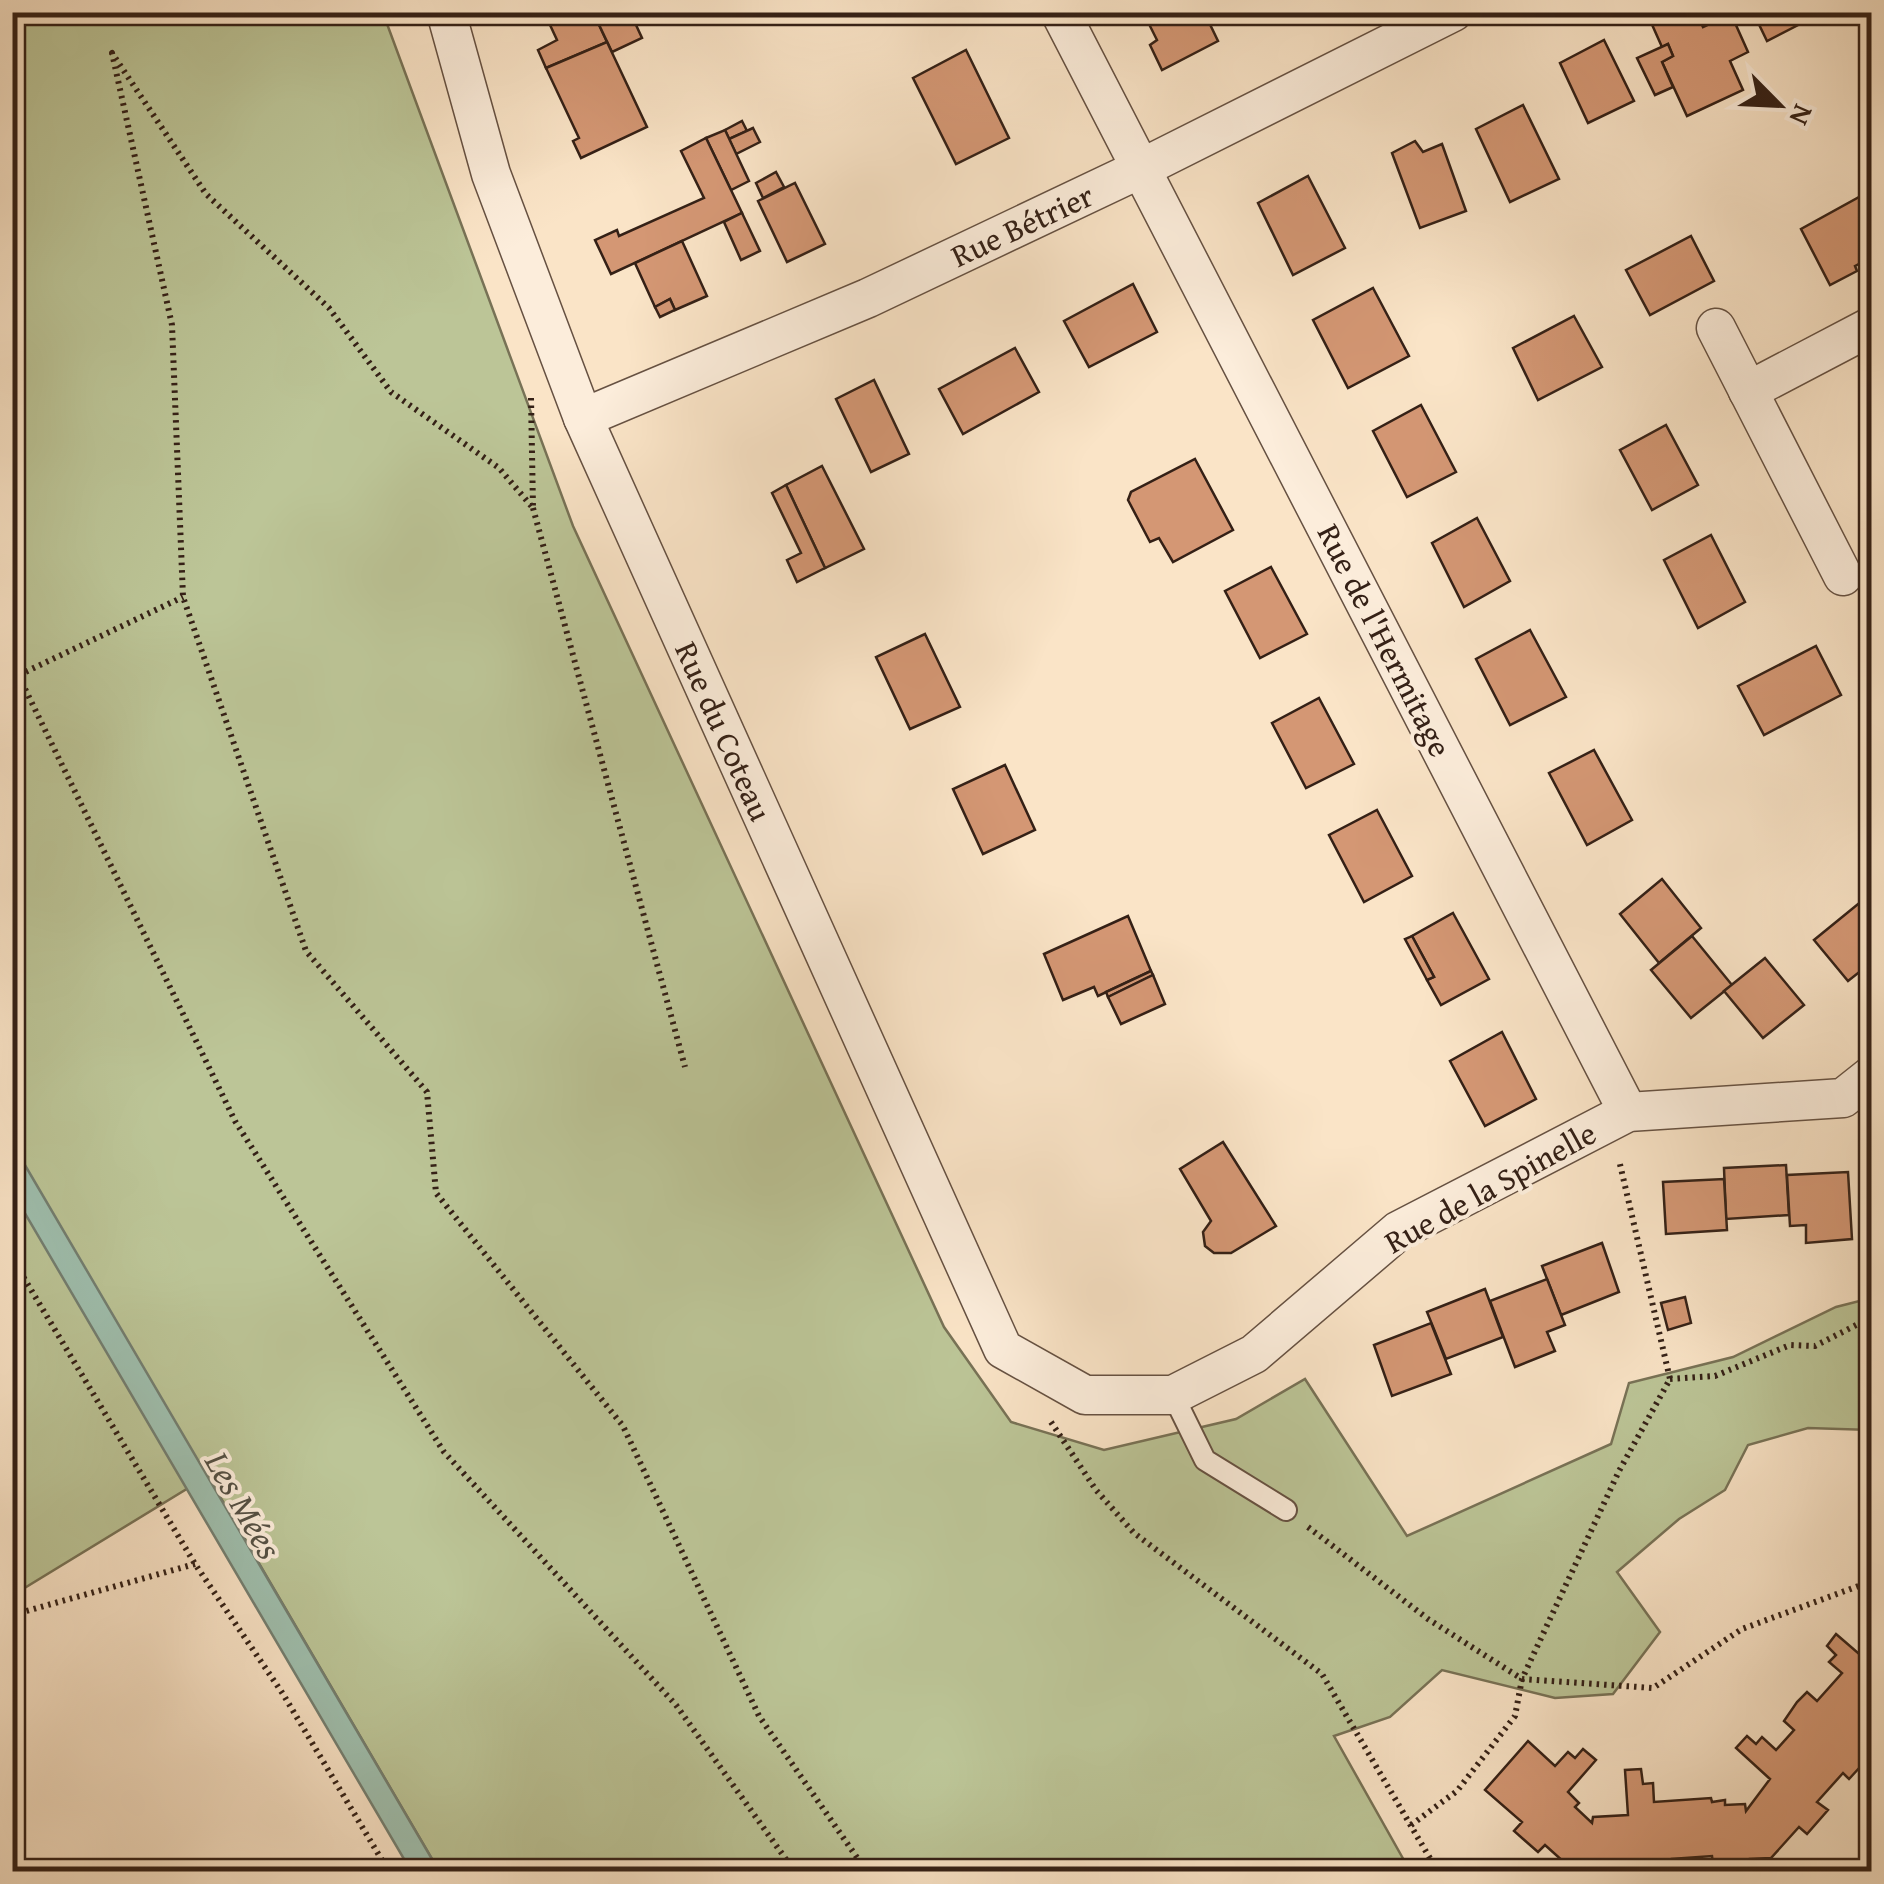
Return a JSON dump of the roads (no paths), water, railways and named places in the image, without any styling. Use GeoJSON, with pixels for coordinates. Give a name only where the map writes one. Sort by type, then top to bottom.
{"type":"FeatureCollection","features":[{"type":"Feature","properties":{"kind":"street","name":"Rue du Coteau"},"geometry":{"type":"LineString","coordinates":[[446,12],[490,174],[583,418],[1002,1350],[1085,1395]]}},
{"type":"Feature","properties":{"kind":"street","name":"Rue de l'Hermitage"},"geometry":{"type":"LineString","coordinates":[[1060,12],[1619,1116]]}},
{"type":"Feature","properties":{"kind":"street","name":"Rue Bétrier"},"geometry":{"type":"LineString","coordinates":[[583,418],[868,298],[1142,168],[1453,12]]}},
{"type":"Feature","properties":{"kind":"street"},"geometry":{"type":"LineString","coordinates":[[1748,391],[1872,326]]}},
{"type":"Feature","properties":{"kind":"street"},"geometry":{"type":"LineString","coordinates":[[1716,328],[1843,576]]}},
{"type":"Feature","properties":{"kind":"street","name":"Rue de la Spinelle"},"geometry":{"type":"LineString","coordinates":[[1085,1395],[1173,1396],[1254,1354],[1398,1231],[1619,1116],[1843,1098],[1872,1075]]}},
{"type":"Feature","properties":{"kind":"lane"},"geometry":{"type":"LineString","coordinates":[[1173,1396],[1204,1460],[1286,1510]]}},
{"type":"Feature","properties":{"kind":"water label","name":"Les Mées"},"geometry":{"type":"Point","coordinates":[244,1505]}}]}
